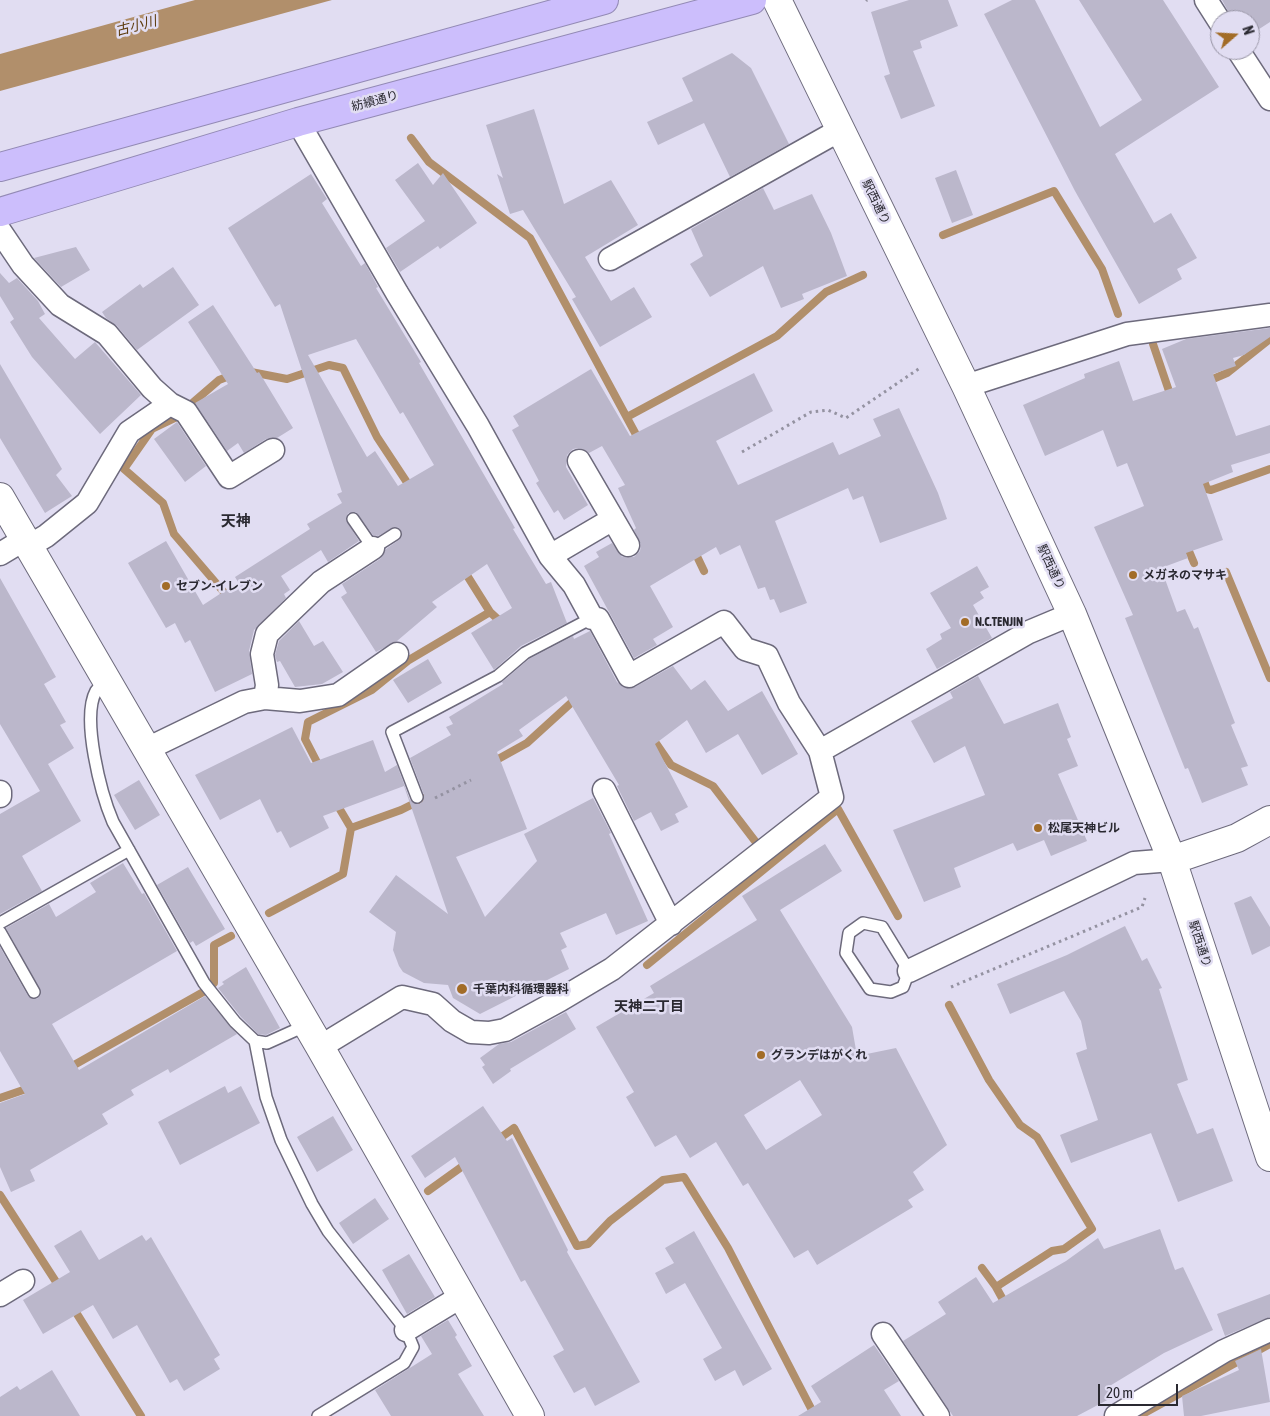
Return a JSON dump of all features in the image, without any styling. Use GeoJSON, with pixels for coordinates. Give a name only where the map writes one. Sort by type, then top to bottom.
{"type":"FeatureCollection","features":[{"type":"Feature","properties":{"kind":"highway"},"geometry":{"type":"LineString","coordinates":[[0,167],[604,0]]}},
{"type":"Feature","properties":{"kind":"highway","name":"紡績通り"},"geometry":{"type":"LineString","coordinates":[[0,212],[298,122],[752,0]]}},
{"type":"Feature","properties":{"kind":"main road","name":"駅西通り"},"geometry":{"type":"LineString","coordinates":[[777,0],[966,386],[1072,614],[1172,860],[1270,1157]]}},
{"type":"Feature","properties":{"kind":"main road"},"geometry":{"type":"LineString","coordinates":[[0,497],[314,1036],[530,1416]]}},
{"type":"Feature","properties":{"kind":"main road"},"geometry":{"type":"LineString","coordinates":[[1172,860],[1237,838],[1270,820]]}},
{"type":"Feature","properties":{"kind":"street"},"geometry":{"type":"LineString","coordinates":[[1244,60],[1270,100]]}},
{"type":"Feature","properties":{"kind":"street"},"geometry":{"type":"LineString","coordinates":[[298,122],[397,293],[478,426],[550,556],[574,585],[592,618],[598,619],[629,676],[724,622],[745,649],[767,656],[789,703],[820,751],[832,797],[612,969],[505,1030],[489,1033],[471,1032],[452,1021],[433,1004],[402,997],[314,1036]]}},
{"type":"Feature","properties":{"kind":"street"},"geometry":{"type":"LineString","coordinates":[[610,259],[840,130]]}},
{"type":"Feature","properties":{"kind":"street"},"geometry":{"type":"LineString","coordinates":[[0,231],[23,265],[60,305],[107,334],[152,388],[179,408],[229,477],[273,450]]}},
{"type":"Feature","properties":{"kind":"street"},"geometry":{"type":"LineString","coordinates":[[966,386],[1127,334],[1270,315]]}},
{"type":"Feature","properties":{"kind":"street"},"geometry":{"type":"LineString","coordinates":[[0,554],[46,536],[87,503],[129,432],[179,408]]}},
{"type":"Feature","properties":{"kind":"street"},"geometry":{"type":"LineString","coordinates":[[579,461],[628,545]]}},
{"type":"Feature","properties":{"kind":"street"},"geometry":{"type":"LineString","coordinates":[[550,556],[613,519]]}},
{"type":"Feature","properties":{"kind":"street"},"geometry":{"type":"LineString","coordinates":[[265,698],[267,685],[262,654],[267,634],[321,582],[373,548]]}},
{"type":"Feature","properties":{"kind":"street"},"geometry":{"type":"LineString","coordinates":[[820,751],[1029,632],[1072,614]]}},
{"type":"Feature","properties":{"kind":"street"},"geometry":{"type":"LineString","coordinates":[[147,750],[244,702],[265,698],[300,701],[338,695],[397,654]]}},
{"type":"Feature","properties":{"kind":"street"},"geometry":{"type":"LineString","coordinates":[[604,790],[671,924]]}},
{"type":"Feature","properties":{"kind":"street"},"geometry":{"type":"LineString","coordinates":[[909,971],[1134,863],[1172,860]]}},
{"type":"Feature","properties":{"kind":"street"},"geometry":{"type":"LineString","coordinates":[[0,1295],[23,1281]]}},
{"type":"Feature","properties":{"kind":"street"},"geometry":{"type":"LineString","coordinates":[[406,1330],[462,1296]]}},
{"type":"Feature","properties":{"kind":"street"},"geometry":{"type":"LineString","coordinates":[[1116,1416],[1224,1351],[1270,1330]]}},
{"type":"Feature","properties":{"kind":"street"},"geometry":{"type":"LineString","coordinates":[[883,1334],[938,1416]]}},
{"type":"Feature","properties":{"kind":"lane"},"geometry":{"type":"LineString","coordinates":[[353,519],[373,548],[395,534]]}},
{"type":"Feature","properties":{"kind":"lane"},"geometry":{"type":"LineString","coordinates":[[417,797],[392,732],[498,676],[525,653],[592,618]]}},
{"type":"Feature","properties":{"kind":"lane"},"geometry":{"type":"LineString","coordinates":[[107,680],[96,692],[91,709],[94,761],[102,795],[113,822],[128,850],[208,988],[234,1022],[255,1041],[267,1043],[314,1036]]}},
{"type":"Feature","properties":{"kind":"lane"},"geometry":{"type":"LineString","coordinates":[[0,923],[128,850]]}},
{"type":"Feature","properties":{"kind":"lane"},"geometry":{"type":"LineString","coordinates":[[863,924],[882,927],[909,971],[903,987],[891,992],[870,989],[846,952],[850,933],[863,924]]}},
{"type":"Feature","properties":{"kind":"lane"},"geometry":{"type":"LineString","coordinates":[[0,932],[34,992]]}},
{"type":"Feature","properties":{"kind":"lane"},"geometry":{"type":"LineString","coordinates":[[255,1041],[266,1097],[281,1140],[312,1204],[328,1231],[406,1330],[413,1347],[404,1363],[318,1416]]}},
{"type":"Feature","properties":{"kind":"path"},"geometry":{"type":"LineString","coordinates":[[742,452],[811,412],[828,410],[846,418],[920,368]]}},
{"type":"Feature","properties":{"kind":"path"},"geometry":{"type":"LineString","coordinates":[[429,801],[471,780]]}},
{"type":"Feature","properties":{"kind":"path"},"geometry":{"type":"LineString","coordinates":[[951,988],[1142,907],[1145,898]]}},
{"type":"Feature","properties":{"kind":"water","name":"古小川"},"geometry":{"type":"Polygon","coordinates":[[[195,0],[332,0],[0,91],[0,54],[195,0]]]}},
{"type":"Feature","properties":{"kind":"building"},"geometry":{"type":"Polygon","coordinates":[[[909,0],[948,0],[958,26],[920,41],[922,48],[913,51],[935,106],[901,119],[884,76],[890,74],[871,12],[909,0]]]}},
{"type":"Feature","properties":{"kind":"building"},"geometry":{"type":"Polygon","coordinates":[[[1012,0],[1035,0],[1100,127],[1142,100],[1079,0],[1163,0],[1219,87],[1115,154],[1154,223],[1171,213],[1197,258],[1177,269],[1182,279],[1139,304],[1075,191],[984,14],[1012,0]]]}},
{"type":"Feature","properties":{"kind":"building"},"geometry":{"type":"Polygon","coordinates":[[[1222,0],[1270,0],[1270,22],[1260,28],[1260,10],[1228,10],[1222,0]]]}},
{"type":"Feature","properties":{"kind":"building"},"geometry":{"type":"Polygon","coordinates":[[[732,53],[751,68],[789,144],[730,177],[704,123],[658,145],[647,122],[693,101],[682,78],[732,53]]]}},
{"type":"Feature","properties":{"kind":"building"},"geometry":{"type":"Polygon","coordinates":[[[534,109],[564,204],[611,180],[638,225],[585,257],[611,301],[634,287],[652,317],[600,347],[572,299],[576,297],[523,210],[510,214],[497,174],[503,178],[486,125],[534,109]]]}},
{"type":"Feature","properties":{"kind":"building"},"geometry":{"type":"Polygon","coordinates":[[[418,163],[433,185],[443,173],[477,223],[440,249],[438,246],[400,272],[386,248],[425,221],[395,180],[418,163]]]}},
{"type":"Feature","properties":{"kind":"building"},"geometry":{"type":"Polygon","coordinates":[[[956,170],[973,215],[952,223],[935,178],[956,170]]]}},
{"type":"Feature","properties":{"kind":"building"},"geometry":{"type":"Polygon","coordinates":[[[311,174],[327,199],[322,203],[361,266],[365,263],[378,287],[376,288],[421,362],[419,363],[515,528],[513,529],[546,584],[551,582],[567,623],[521,646],[494,670],[471,633],[512,608],[487,564],[432,602],[437,607],[397,641],[376,652],[341,597],[347,593],[342,584],[380,559],[386,549],[399,540],[402,533],[399,528],[394,527],[378,536],[373,535],[356,512],[348,513],[346,520],[359,541],[328,562],[321,550],[281,576],[290,590],[284,594],[286,598],[254,630],[249,651],[252,674],[215,692],[190,640],[185,643],[175,623],[166,628],[128,563],[166,541],[203,605],[238,582],[235,577],[310,529],[307,524],[342,503],[337,494],[342,492],[280,304],[275,307],[228,228],[311,174]],[[356,339],[308,355],[367,457],[375,451],[398,486],[434,465],[403,412],[400,414],[356,339]]]}},
{"type":"Feature","properties":{"kind":"building"},"geometry":{"type":"Polygon","coordinates":[[[763,188],[774,210],[812,194],[831,233],[847,276],[802,294],[804,299],[781,308],[763,266],[710,297],[690,264],[703,256],[691,229],[763,188]]]}},
{"type":"Feature","properties":{"kind":"building"},"geometry":{"type":"Polygon","coordinates":[[[76,247],[90,270],[61,287],[34,258],[76,247]]]}},
{"type":"Feature","properties":{"kind":"building"},"geometry":{"type":"Polygon","coordinates":[[[173,267],[199,305],[137,350],[117,326],[106,318],[102,312],[140,284],[143,288],[173,267]]]}},
{"type":"Feature","properties":{"kind":"building"},"geometry":{"type":"Polygon","coordinates":[[[0,273],[9,283],[17,278],[38,301],[45,314],[39,318],[75,359],[95,342],[141,395],[100,434],[32,357],[10,322],[14,319],[0,296],[0,273]]]}},
{"type":"Feature","properties":{"kind":"building"},"geometry":{"type":"Polygon","coordinates":[[[213,305],[257,373],[259,372],[293,428],[277,438],[266,439],[244,453],[238,443],[227,451],[195,403],[228,384],[188,322],[213,305]]]}},
{"type":"Feature","properties":{"kind":"building"},"geometry":{"type":"Polygon","coordinates":[[[1270,328],[1270,337],[1244,355],[1233,358],[1236,366],[1213,374],[1236,436],[1270,425],[1270,453],[1231,465],[1233,472],[1203,484],[1223,540],[1186,553],[1188,558],[1161,568],[1177,612],[1185,609],[1194,629],[1198,627],[1235,723],[1231,725],[1248,766],[1241,768],[1248,785],[1202,803],[1188,768],[1185,769],[1125,618],[1133,615],[1094,527],[1144,506],[1127,463],[1117,467],[1103,430],[1045,456],[1023,405],[1085,378],[1084,374],[1119,361],[1133,401],[1176,387],[1162,349],[1186,339],[1270,328]]]}},
{"type":"Feature","properties":{"kind":"building"},"geometry":{"type":"Polygon","coordinates":[[[0,364],[62,469],[56,475],[72,496],[45,513],[0,438],[0,364]]]}},
{"type":"Feature","properties":{"kind":"building"},"geometry":{"type":"Polygon","coordinates":[[[591,369],[630,436],[754,373],[773,411],[716,441],[738,485],[833,442],[839,455],[881,436],[873,419],[899,408],[938,493],[947,519],[880,543],[863,496],[853,500],[848,488],[775,521],[807,603],[780,613],[774,599],[770,600],[765,587],[758,589],[740,545],[720,555],[716,547],[650,586],[673,627],[653,639],[657,645],[634,658],[584,566],[599,557],[596,552],[612,543],[622,557],[634,557],[640,551],[641,544],[634,530],[636,528],[618,488],[625,485],[602,446],[589,453],[579,448],[573,449],[567,455],[566,467],[588,505],[564,520],[558,510],[554,513],[536,483],[539,481],[512,430],[519,426],[513,416],[591,369]]]}},
{"type":"Feature","properties":{"kind":"building"},"geometry":{"type":"Polygon","coordinates":[[[177,422],[206,466],[185,482],[154,439],[177,422]]]}},
{"type":"Feature","properties":{"kind":"building","name":"N.C.TENJIN"},"geometry":{"type":"Polygon","coordinates":[[[977,566],[989,587],[980,592],[984,598],[973,605],[992,638],[937,669],[926,649],[942,639],[940,634],[951,628],[930,593],[977,566]]]}},
{"type":"Feature","properties":{"kind":"building"},"geometry":{"type":"Polygon","coordinates":[[[0,578],[56,677],[44,684],[66,722],[60,725],[74,748],[48,764],[81,821],[22,856],[42,891],[0,914],[0,814],[40,791],[0,724],[0,578]]]}},
{"type":"Feature","properties":{"kind":"building"},"geometry":{"type":"Polygon","coordinates":[[[299,621],[314,646],[323,641],[343,672],[322,684],[295,687],[280,661],[277,662],[275,655],[279,641],[299,621]]]}},
{"type":"Feature","properties":{"kind":"building"},"geometry":{"type":"Polygon","coordinates":[[[590,631],[617,682],[623,687],[635,687],[673,666],[691,690],[705,680],[728,711],[762,691],[798,754],[762,775],[738,734],[706,753],[687,720],[655,744],[688,807],[675,814],[679,822],[661,831],[651,812],[634,821],[617,786],[619,785],[566,696],[519,730],[523,736],[497,752],[527,829],[456,857],[485,917],[537,861],[524,834],[593,798],[611,833],[609,834],[648,921],[616,935],[606,913],[560,933],[567,947],[561,950],[569,969],[480,1014],[453,998],[448,985],[424,983],[403,972],[393,950],[396,932],[369,912],[396,875],[448,914],[404,786],[323,816],[329,828],[290,848],[281,831],[277,833],[260,799],[220,820],[195,775],[292,727],[311,763],[373,740],[385,772],[397,765],[410,800],[419,804],[423,801],[424,795],[410,758],[451,735],[446,727],[453,724],[449,717],[503,684],[502,682],[529,659],[573,636],[574,639],[590,631]]]}},
{"type":"Feature","properties":{"kind":"building"},"geometry":{"type":"Polygon","coordinates":[[[428,659],[442,683],[408,703],[393,680],[428,659]]]}},
{"type":"Feature","properties":{"kind":"building"},"geometry":{"type":"Polygon","coordinates":[[[978,676],[1004,724],[1058,703],[1071,737],[1067,739],[1078,766],[1058,774],[1087,841],[1051,856],[1044,840],[1017,851],[1013,843],[954,868],[961,887],[924,902],[893,830],[985,795],[965,746],[934,763],[911,721],[953,698],[950,692],[978,676]]]}},
{"type":"Feature","properties":{"kind":"building"},"geometry":{"type":"Polygon","coordinates":[[[139,780],[160,815],[135,830],[114,795],[139,780]]]}},
{"type":"Feature","properties":{"kind":"building"},"geometry":{"type":"Polygon","coordinates":[[[825,844],[842,871],[780,910],[852,1027],[857,1056],[896,1048],[947,1145],[913,1172],[924,1190],[908,1200],[913,1207],[817,1265],[808,1250],[794,1258],[748,1183],[743,1186],[716,1142],[690,1158],[676,1135],[655,1147],[626,1097],[634,1092],[596,1027],[654,993],[650,986],[757,920],[742,896],[825,844]],[[800,1080],[744,1115],[766,1150],[822,1115],[800,1080]]]}},
{"type":"Feature","properties":{"kind":"building"},"geometry":{"type":"Polygon","coordinates":[[[123,863],[142,894],[144,893],[177,951],[52,1024],[79,1070],[205,996],[237,1034],[170,1073],[168,1069],[131,1090],[134,1095],[102,1114],[108,1124],[30,1170],[35,1181],[11,1192],[0,1167],[0,1103],[25,1094],[0,1051],[0,947],[28,996],[37,999],[41,992],[6,928],[49,904],[56,917],[96,892],[90,883],[123,863]]]}},
{"type":"Feature","properties":{"kind":"building"},"geometry":{"type":"Polygon","coordinates":[[[188,867],[225,929],[196,946],[193,941],[190,943],[157,885],[188,867]]]}},
{"type":"Feature","properties":{"kind":"building"},"geometry":{"type":"Polygon","coordinates":[[[1251,896],[1270,927],[1270,946],[1252,955],[1234,903],[1251,896]]]}},
{"type":"Feature","properties":{"kind":"building"},"geometry":{"type":"Polygon","coordinates":[[[1125,926],[1142,961],[1147,958],[1162,988],[1159,989],[1188,1080],[1177,1084],[1197,1134],[1213,1128],[1233,1181],[1178,1202],[1151,1133],[1071,1163],[1060,1135],[1098,1120],[1076,1053],[1087,1049],[1081,1021],[1064,991],[1010,1014],[997,984],[1067,955],[1125,926]]]}},
{"type":"Feature","properties":{"kind":"building"},"geometry":{"type":"Polygon","coordinates":[[[246,967],[280,1028],[266,1035],[258,1034],[241,1017],[218,988],[224,984],[222,982],[246,967]]]}},
{"type":"Feature","properties":{"kind":"building"},"geometry":{"type":"Polygon","coordinates":[[[566,1012],[576,1029],[510,1069],[511,1071],[493,1084],[482,1067],[485,1065],[480,1058],[499,1044],[511,1042],[566,1012]]]}},
{"type":"Feature","properties":{"kind":"building"},"geometry":{"type":"Polygon","coordinates":[[[225,1086],[228,1093],[241,1086],[260,1123],[180,1165],[158,1122],[225,1086]]]}},
{"type":"Feature","properties":{"kind":"building"},"geometry":{"type":"Polygon","coordinates":[[[483,1106],[507,1141],[512,1138],[568,1250],[567,1252],[640,1382],[595,1406],[585,1387],[574,1393],[553,1356],[564,1350],[525,1280],[521,1282],[455,1157],[425,1178],[411,1156],[483,1106]]]}},
{"type":"Feature","properties":{"kind":"building"},"geometry":{"type":"Polygon","coordinates":[[[333,1116],[353,1150],[317,1172],[297,1137],[333,1116]]]}},
{"type":"Feature","properties":{"kind":"building"},"geometry":{"type":"Polygon","coordinates":[[[375,1198],[389,1219],[353,1244],[339,1223],[375,1198]]]}},
{"type":"Feature","properties":{"kind":"building"},"geometry":{"type":"Polygon","coordinates":[[[1160,1229],[1175,1270],[1183,1267],[1213,1330],[1164,1353],[1108,1387],[1113,1397],[1077,1416],[953,1416],[903,1341],[946,1314],[938,1302],[976,1277],[993,1303],[1066,1261],[1098,1238],[1104,1249],[1160,1229]]]}},
{"type":"Feature","properties":{"kind":"building"},"geometry":{"type":"Polygon","coordinates":[[[81,1230],[99,1260],[142,1235],[146,1241],[151,1237],[220,1355],[214,1359],[220,1369],[184,1391],[177,1379],[170,1383],[137,1325],[113,1339],[93,1305],[43,1334],[23,1300],[70,1272],[54,1246],[81,1230]]]}},
{"type":"Feature","properties":{"kind":"building"},"geometry":{"type":"Polygon","coordinates":[[[694,1231],[772,1369],[743,1386],[735,1370],[715,1381],[703,1359],[722,1348],[685,1283],[666,1294],[655,1273],[674,1263],[665,1248],[694,1231]]]}},
{"type":"Feature","properties":{"kind":"building"},"geometry":{"type":"Polygon","coordinates":[[[409,1254],[435,1297],[407,1314],[382,1270],[409,1254]]]}},
{"type":"Feature","properties":{"kind":"building"},"geometry":{"type":"Polygon","coordinates":[[[1270,1294],[1270,1317],[1225,1336],[1217,1314],[1270,1294]]]}},
{"type":"Feature","properties":{"kind":"building"},"geometry":{"type":"Polygon","coordinates":[[[448,1320],[457,1335],[455,1337],[472,1366],[458,1374],[484,1416],[391,1416],[375,1390],[432,1354],[421,1336],[448,1320]]]}},
{"type":"Feature","properties":{"kind":"building"},"geometry":{"type":"Polygon","coordinates":[[[874,1345],[899,1381],[884,1390],[901,1416],[798,1416],[821,1402],[811,1386],[874,1345]]]}},
{"type":"Feature","properties":{"kind":"building"},"geometry":{"type":"Polygon","coordinates":[[[1261,1349],[1270,1402],[1201,1416],[1184,1416],[1182,1396],[1239,1370],[1235,1361],[1261,1349]]]}},
{"type":"Feature","properties":{"kind":"building"},"geometry":{"type":"Polygon","coordinates":[[[52,1370],[80,1416],[0,1416],[0,1397],[17,1386],[20,1390],[52,1370]]]}},
{"type":"Feature","properties":{"kind":"waterway"},"geometry":{"type":"LineString","coordinates":[[411,138],[429,162],[530,238],[640,442]]}},
{"type":"Feature","properties":{"kind":"waterway"},"geometry":{"type":"LineString","coordinates":[[943,235],[1054,191],[1102,269],[1118,314]]}},
{"type":"Feature","properties":{"kind":"waterway"},"geometry":{"type":"LineString","coordinates":[[627,417],[777,336],[826,292],[863,275]]}},
{"type":"Feature","properties":{"kind":"waterway"},"geometry":{"type":"LineString","coordinates":[[1206,382],[1227,373],[1270,339]]}},
{"type":"Feature","properties":{"kind":"waterway"},"geometry":{"type":"LineString","coordinates":[[1153,344],[1171,397]]}},
{"type":"Feature","properties":{"kind":"waterway"},"geometry":{"type":"LineString","coordinates":[[251,372],[287,379],[329,365],[343,368],[377,437],[412,490]]}},
{"type":"Feature","properties":{"kind":"waterway"},"geometry":{"type":"LineString","coordinates":[[228,597],[174,534],[163,503],[124,469],[152,429],[175,418],[219,380],[232,375]]}},
{"type":"Feature","properties":{"kind":"waterway"},"geometry":{"type":"LineString","coordinates":[[1202,475],[1207,489],[1211,490],[1270,469]]}},
{"type":"Feature","properties":{"kind":"waterway"},"geometry":{"type":"LineString","coordinates":[[1186,544],[1194,563]]}},
{"type":"Feature","properties":{"kind":"waterway"},"geometry":{"type":"LineString","coordinates":[[694,550],[704,571]]}},
{"type":"Feature","properties":{"kind":"waterway"},"geometry":{"type":"LineString","coordinates":[[463,569],[490,612],[503,624]]}},
{"type":"Feature","properties":{"kind":"waterway"},"geometry":{"type":"LineString","coordinates":[[1226,572],[1270,678]]}},
{"type":"Feature","properties":{"kind":"waterway"},"geometry":{"type":"LineString","coordinates":[[320,768],[305,739],[308,722],[372,690],[409,660],[490,612]]}},
{"type":"Feature","properties":{"kind":"waterway"},"geometry":{"type":"LineString","coordinates":[[491,763],[527,743],[571,703],[578,700]]}},
{"type":"Feature","properties":{"kind":"waterway"},"geometry":{"type":"LineString","coordinates":[[651,736],[671,765],[713,786],[771,862]]}},
{"type":"Feature","properties":{"kind":"waterway"},"geometry":{"type":"LineString","coordinates":[[269,913],[343,874],[351,828],[401,810],[433,794]]}},
{"type":"Feature","properties":{"kind":"waterway"},"geometry":{"type":"LineString","coordinates":[[335,801],[351,828]]}},
{"type":"Feature","properties":{"kind":"waterway"},"geometry":{"type":"LineString","coordinates":[[647,965],[838,809],[898,916]]}},
{"type":"Feature","properties":{"kind":"waterway"},"geometry":{"type":"LineString","coordinates":[[67,1069],[205,991],[214,983],[214,945],[231,936]]}},
{"type":"Feature","properties":{"kind":"waterway"},"geometry":{"type":"LineString","coordinates":[[949,1005],[989,1080],[1020,1125],[1037,1137],[1092,1229],[1064,1249],[1052,1251],[996,1287],[1007,1307]]}},
{"type":"Feature","properties":{"kind":"waterway"},"geometry":{"type":"LineString","coordinates":[[0,1098],[32,1087]]}},
{"type":"Feature","properties":{"kind":"waterway"},"geometry":{"type":"LineString","coordinates":[[496,1141],[514,1128],[577,1246],[588,1244],[610,1221],[663,1180],[684,1177],[728,1248],[815,1416]]}},
{"type":"Feature","properties":{"kind":"waterway"},"geometry":{"type":"LineString","coordinates":[[428,1191],[467,1163]]}},
{"type":"Feature","properties":{"kind":"waterway"},"geometry":{"type":"LineString","coordinates":[[0,1195],[60,1288]]}},
{"type":"Feature","properties":{"kind":"waterway"},"geometry":{"type":"LineString","coordinates":[[982,1268],[996,1287]]}},
{"type":"Feature","properties":{"kind":"waterway"},"geometry":{"type":"LineString","coordinates":[[72,1306],[141,1416]]}},
{"type":"Feature","properties":{"kind":"waterway"},"geometry":{"type":"LineString","coordinates":[[1139,1416],[1270,1344]]}},
{"type":"Feature","properties":{"kind":"place","name":"メガネのマサキ"},"geometry":{"type":"Point","coordinates":[1133,575]}},
{"type":"Feature","properties":{"kind":"place","name":"セブン-イレブン"},"geometry":{"type":"Point","coordinates":[166,586]}},
{"type":"Feature","properties":{"kind":"place","name":"N.C.TENJIN"},"geometry":{"type":"Point","coordinates":[965,622]}},
{"type":"Feature","properties":{"kind":"place","name":"松尾天神ビル"},"geometry":{"type":"Point","coordinates":[1038,828]}},
{"type":"Feature","properties":{"kind":"place","name":"千葉内科循環器科"},"geometry":{"type":"Point","coordinates":[462,989]}},
{"type":"Feature","properties":{"kind":"place","name":"グランデはがくれ"},"geometry":{"type":"Point","coordinates":[761,1055]}},
{"type":"Feature","properties":{"kind":"district","name":"天神"},"geometry":{"type":"Point","coordinates":[236,521]}},
{"type":"Feature","properties":{"kind":"district","name":"天神二丁目"},"geometry":{"type":"Point","coordinates":[649,1007]}}]}
